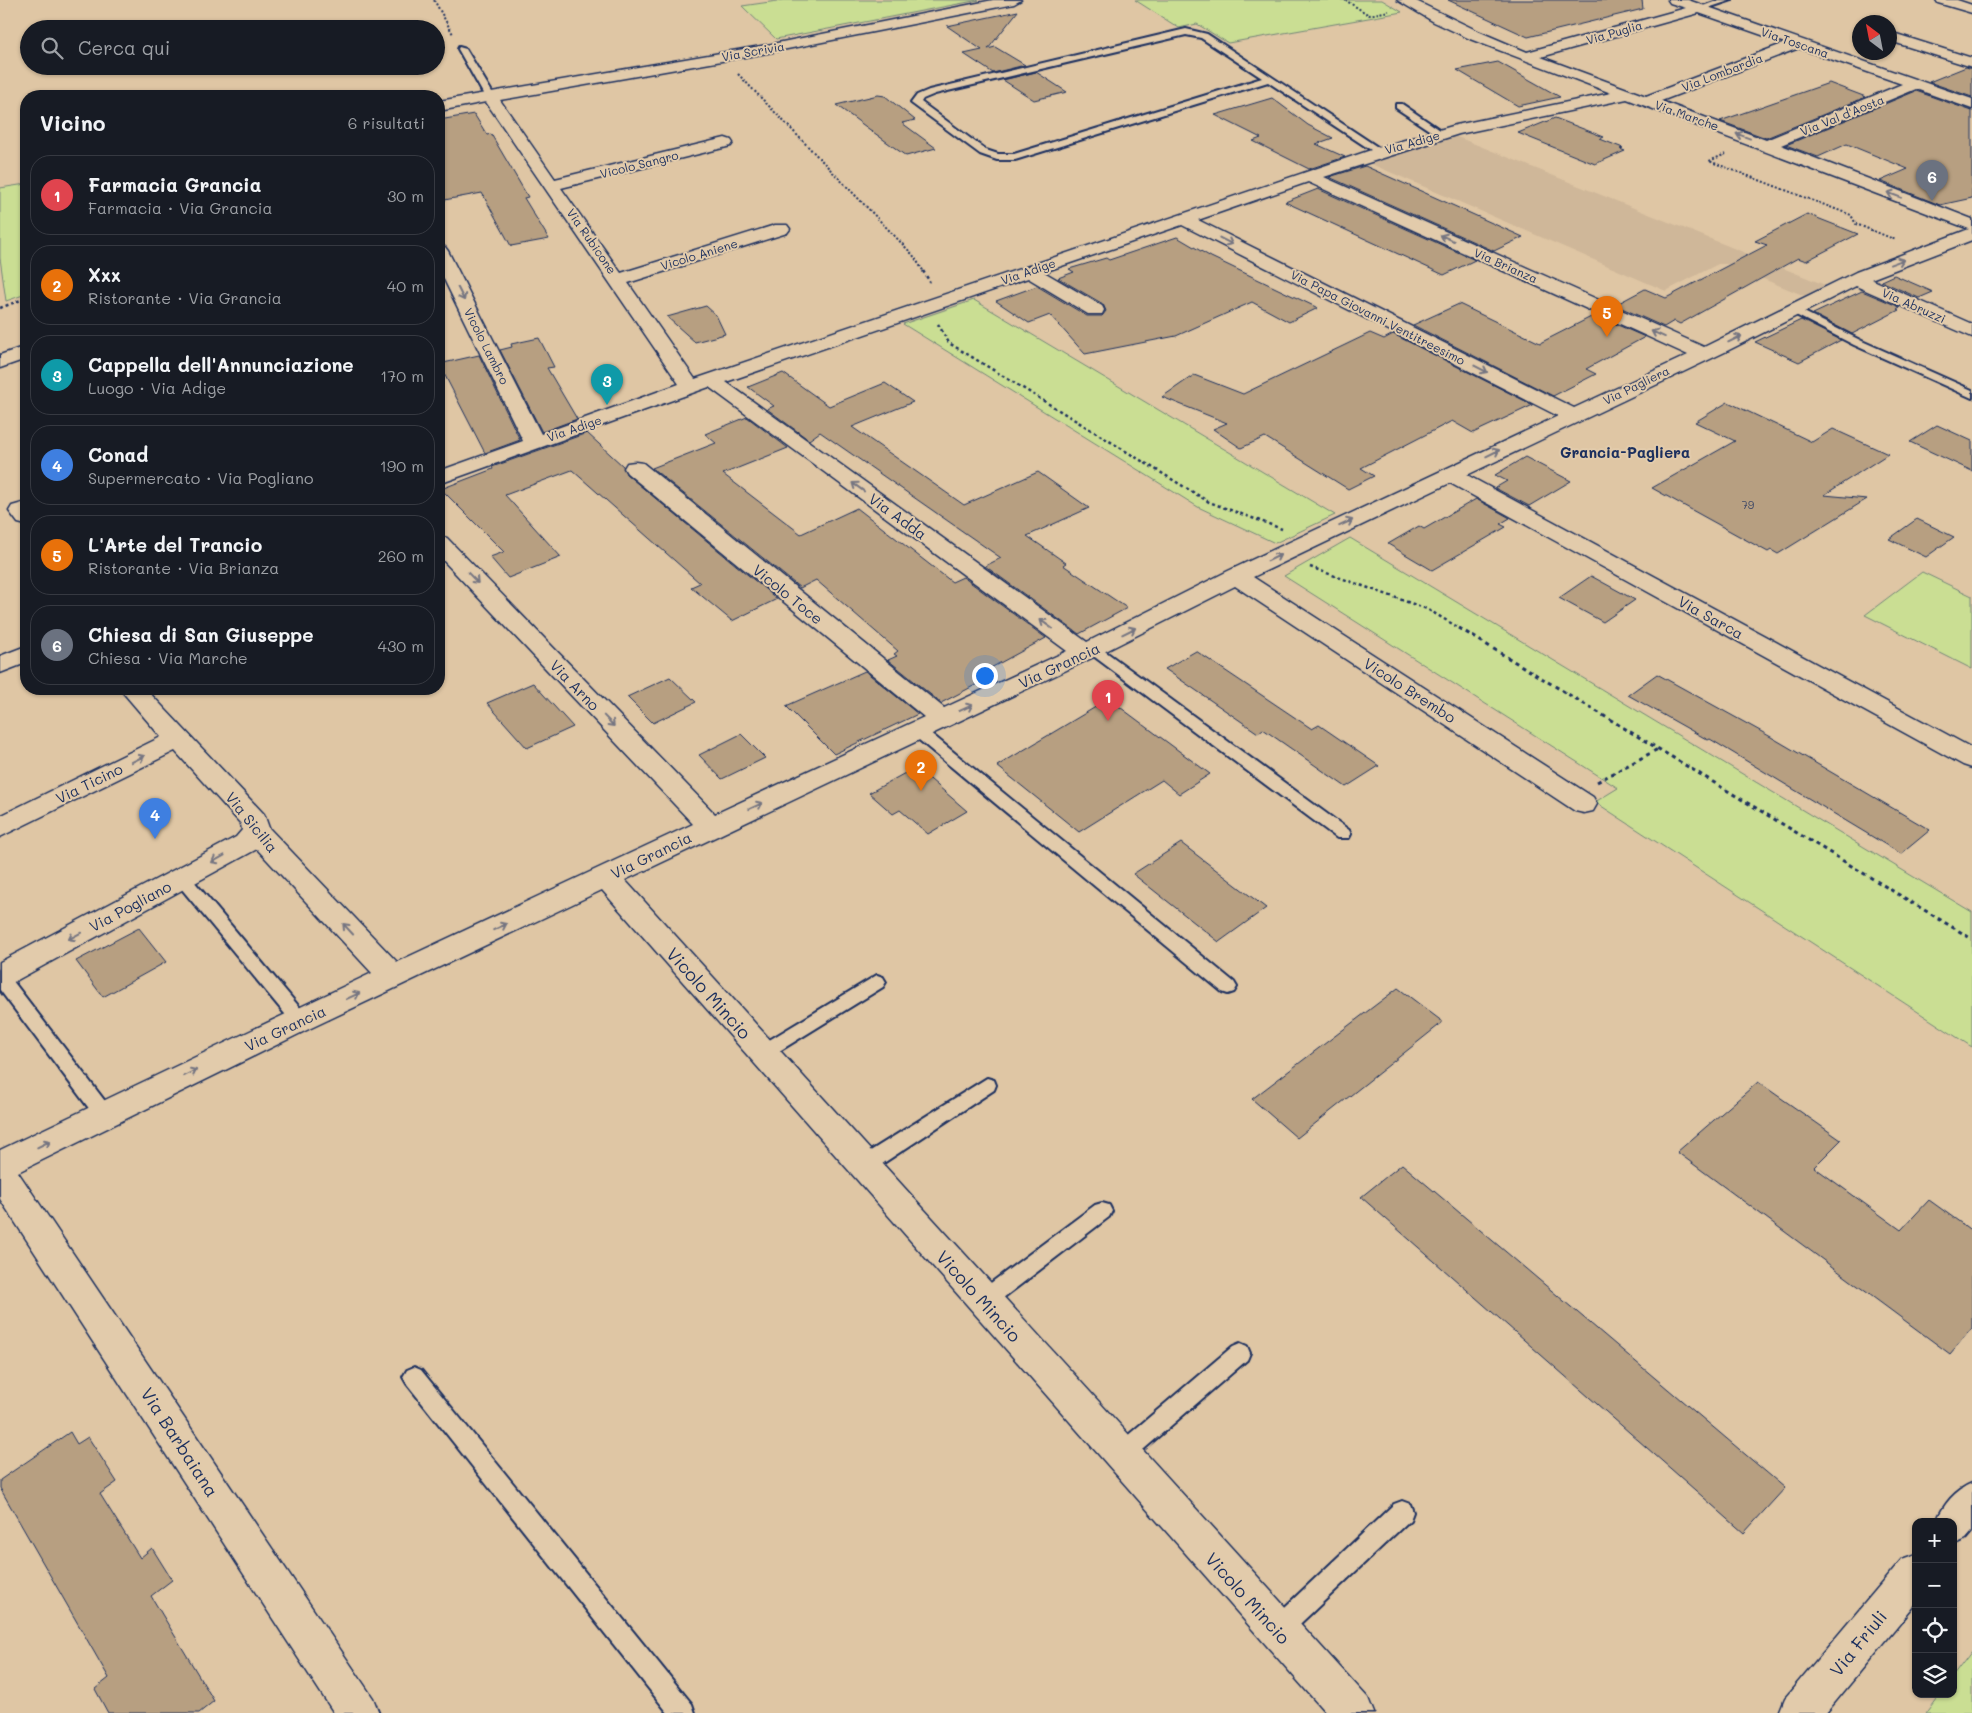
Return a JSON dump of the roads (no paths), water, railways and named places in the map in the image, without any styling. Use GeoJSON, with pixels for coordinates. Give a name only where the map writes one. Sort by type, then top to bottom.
{"type":"FeatureCollection","features":[{"type":"Feature","properties":{"kind":"street","name":"Via Scrivia"},"geometry":{"type":"LineString","coordinates":[[445,105],[786,45],[1014,0]]}},
{"type":"Feature","properties":{"kind":"street","name":"Via Toscana"},"geometry":{"type":"LineString","coordinates":[[1675,0],[1972,104]]}},
{"type":"Feature","properties":{"kind":"street"},"geometry":{"type":"LineString","coordinates":[[1943,0],[1972,9]]}},
{"type":"Feature","properties":{"kind":"street","name":"Via Marche"},"geometry":{"type":"LineString","coordinates":[[1410,3],[1442,22],[1626,95],[1646,100],[1768,145],[1972,225]]}},
{"type":"Feature","properties":{"kind":"street","name":"Via Puglia"},"geometry":{"type":"LineString","coordinates":[[1529,56],[1699,9]]}},
{"type":"Feature","properties":{"kind":"street"},"geometry":{"type":"LineString","coordinates":[[1897,38],[1972,63]]}},
{"type":"Feature","properties":{"kind":"street","name":"Via Lombardia"},"geometry":{"type":"LineString","coordinates":[[1646,100],[1799,43]]}},
{"type":"Feature","properties":{"kind":"street","name":"Via Val d'Aosta"},"geometry":{"type":"LineString","coordinates":[[1768,145],[1916,84]]}},
{"type":"Feature","properties":{"kind":"street","name":"Via Adige"},"geometry":{"type":"LineString","coordinates":[[445,476],[691,386],[1380,152],[1441,134],[1626,95]]}},
{"type":"Feature","properties":{"kind":"street","name":"Via Rubicone"},"geometry":{"type":"LineString","coordinates":[[490,97],[691,386]]}},
{"type":"Feature","properties":{"kind":"street","name":"Vicolo Sangro"},"geometry":{"type":"LineString","coordinates":[[553,185],[725,143]]}},
{"type":"Feature","properties":{"kind":"street","name":"Via Brianza"},"geometry":{"type":"LineString","coordinates":[[1308,176],[1703,354]]}},
{"type":"Feature","properties":{"kind":"street","name":"Via Papa Giovanni Ventitreesimo"},"geometry":{"type":"LineString","coordinates":[[1183,219],[1574,416]]}},
{"type":"Feature","properties":{"kind":"street","name":"Vicolo Aniene"},"geometry":{"type":"LineString","coordinates":[[618,280],[781,229]]}},
{"type":"Feature","properties":{"kind":"street","name":"Via Pagliera"},"geometry":{"type":"LineString","coordinates":[[1296,546],[1574,416],[1856,279],[1972,234]]}},
{"type":"Feature","properties":{"kind":"street","name":"Vicolo Lambro"},"geometry":{"type":"LineString","coordinates":[[445,263],[534,442]]}},
{"type":"Feature","properties":{"kind":"street"},"geometry":{"type":"LineString","coordinates":[[1029,271],[1095,310]]}},
{"type":"Feature","properties":{"kind":"street","name":"Via Abruzzi"},"geometry":{"type":"LineString","coordinates":[[1856,279],[1972,331]]}},
{"type":"Feature","properties":{"kind":"street"},"geometry":{"type":"LineString","coordinates":[[0,362],[20,354]]}},
{"type":"Feature","properties":{"kind":"street","name":"Via Adda"},"geometry":{"type":"LineString","coordinates":[[712,379],[722,389],[1089,651]]}},
{"type":"Feature","properties":{"kind":"street","name":"Vicolo Toce"},"geometry":{"type":"LineString","coordinates":[[635,468],[942,720]]}},
{"type":"Feature","properties":{"kind":"street","name":"Via Sarca"},"geometry":{"type":"LineString","coordinates":[[1449,474],[1972,759]]}},
{"type":"Feature","properties":{"kind":"street","name":"Via Grancia"},"geometry":{"type":"LineString","coordinates":[[0,1165],[300,1020],[711,826],[1089,651],[1296,546]]}},
{"type":"Feature","properties":{"kind":"street","name":"Via Arno"},"geometry":{"type":"LineString","coordinates":[[445,549],[711,826]]}},
{"type":"Feature","properties":{"kind":"street","name":"Vicolo Brembo"},"geometry":{"type":"LineString","coordinates":[[1236,576],[1578,800]]}},
{"type":"Feature","properties":{"kind":"street"},"geometry":{"type":"LineString","coordinates":[[0,665],[20,657]]}},
{"type":"Feature","properties":{"kind":"street","name":"Via Sicilia"},"geometry":{"type":"LineString","coordinates":[[138,695],[254,821],[256,831],[393,977]]}},
{"type":"Feature","properties":{"kind":"street","name":"Via Ticino"},"geometry":{"type":"LineString","coordinates":[[0,827],[178,739]]}},
{"type":"Feature","properties":{"kind":"street","name":"Via Pogliano"},"geometry":{"type":"LineString","coordinates":[[0,976],[246,844],[256,831]]}},
{"type":"Feature","properties":{"kind":"street","name":"Vicolo Mincio"},"geometry":{"type":"LineString","coordinates":[[606,877],[1353,1713]]}},
{"type":"Feature","properties":{"kind":"street","name":"Via Barbaiana"},"geometry":{"type":"LineString","coordinates":[[0,1172],[358,1713]]}},
{"type":"Feature","properties":{"kind":"street"},"geometry":{"type":"LineString","coordinates":[[1957,1521],[1972,1502]]}},
{"type":"Feature","properties":{"kind":"street","name":"Via Friuli"},"geometry":{"type":"LineString","coordinates":[[1800,1713],[1912,1578]]}},
{"type":"Feature","properties":{"kind":"lane"},"geometry":{"type":"LineString","coordinates":[[1699,9],[1728,0]]}},
{"type":"Feature","properties":{"kind":"lane"},"geometry":{"type":"LineString","coordinates":[[1269,79],[1015,157],[997,157],[983,152],[916,104],[920,97],[932,92],[1186,32],[1204,36],[1380,152]]}},
{"type":"Feature","properties":{"kind":"lane"},"geometry":{"type":"LineString","coordinates":[[462,49],[490,97]]}},
{"type":"Feature","properties":{"kind":"lane"},"geometry":{"type":"LineString","coordinates":[[1399,106],[1441,134]]}},
{"type":"Feature","properties":{"kind":"lane"},"geometry":{"type":"LineString","coordinates":[[1794,310],[1858,343],[1972,394]]}},
{"type":"Feature","properties":{"kind":"lane"},"geometry":{"type":"LineString","coordinates":[[1089,651],[1343,834]]}},
{"type":"Feature","properties":{"kind":"lane"},"geometry":{"type":"LineString","coordinates":[[918,731],[1228,987]]}},
{"type":"Feature","properties":{"kind":"lane"},"geometry":{"type":"LineString","coordinates":[[182,878],[300,1020]]}},
{"type":"Feature","properties":{"kind":"lane"},"geometry":{"type":"LineString","coordinates":[[0,976],[104,1114]]}},
{"type":"Feature","properties":{"kind":"lane"},"geometry":{"type":"LineString","coordinates":[[762,1053],[876,982]]}},
{"type":"Feature","properties":{"kind":"lane"},"geometry":{"type":"LineString","coordinates":[[863,1166],[987,1085]]}},
{"type":"Feature","properties":{"kind":"lane"},"geometry":{"type":"LineString","coordinates":[[983,1301],[1102,1211]]}},
{"type":"Feature","properties":{"kind":"lane"},"geometry":{"type":"LineString","coordinates":[[1121,1455],[1240,1353]]}},
{"type":"Feature","properties":{"kind":"lane"},"geometry":{"type":"LineString","coordinates":[[414,1377],[683,1713]]}},
{"type":"Feature","properties":{"kind":"lane"},"geometry":{"type":"LineString","coordinates":[[1277,1630],[1402,1512]]}},
{"type":"Feature","properties":{"kind":"place","name":"Chiesa di San Giuseppe"},"geometry":{"type":"Point","coordinates":[1932,201]}},
{"type":"Feature","properties":{"kind":"place","name":"L'Arte del Trancio"},"geometry":{"type":"Point","coordinates":[1607,337]}},
{"type":"Feature","properties":{"kind":"place","name":"Cappella dell'Annunciazione"},"geometry":{"type":"Point","coordinates":[607,405]}},
{"type":"Feature","properties":{"kind":"place","name":"Farmacia Grancia"},"geometry":{"type":"Point","coordinates":[1108,721]}},
{"type":"Feature","properties":{"kind":"place","name":"Xxx"},"geometry":{"type":"Point","coordinates":[921,791]}},
{"type":"Feature","properties":{"kind":"place","name":"Conad"},"geometry":{"type":"Point","coordinates":[155,839]}},
{"type":"Feature","properties":{"kind":"district","name":"Grancia-Pagliera"},"geometry":{"type":"Point","coordinates":[1625,452]}}]}
